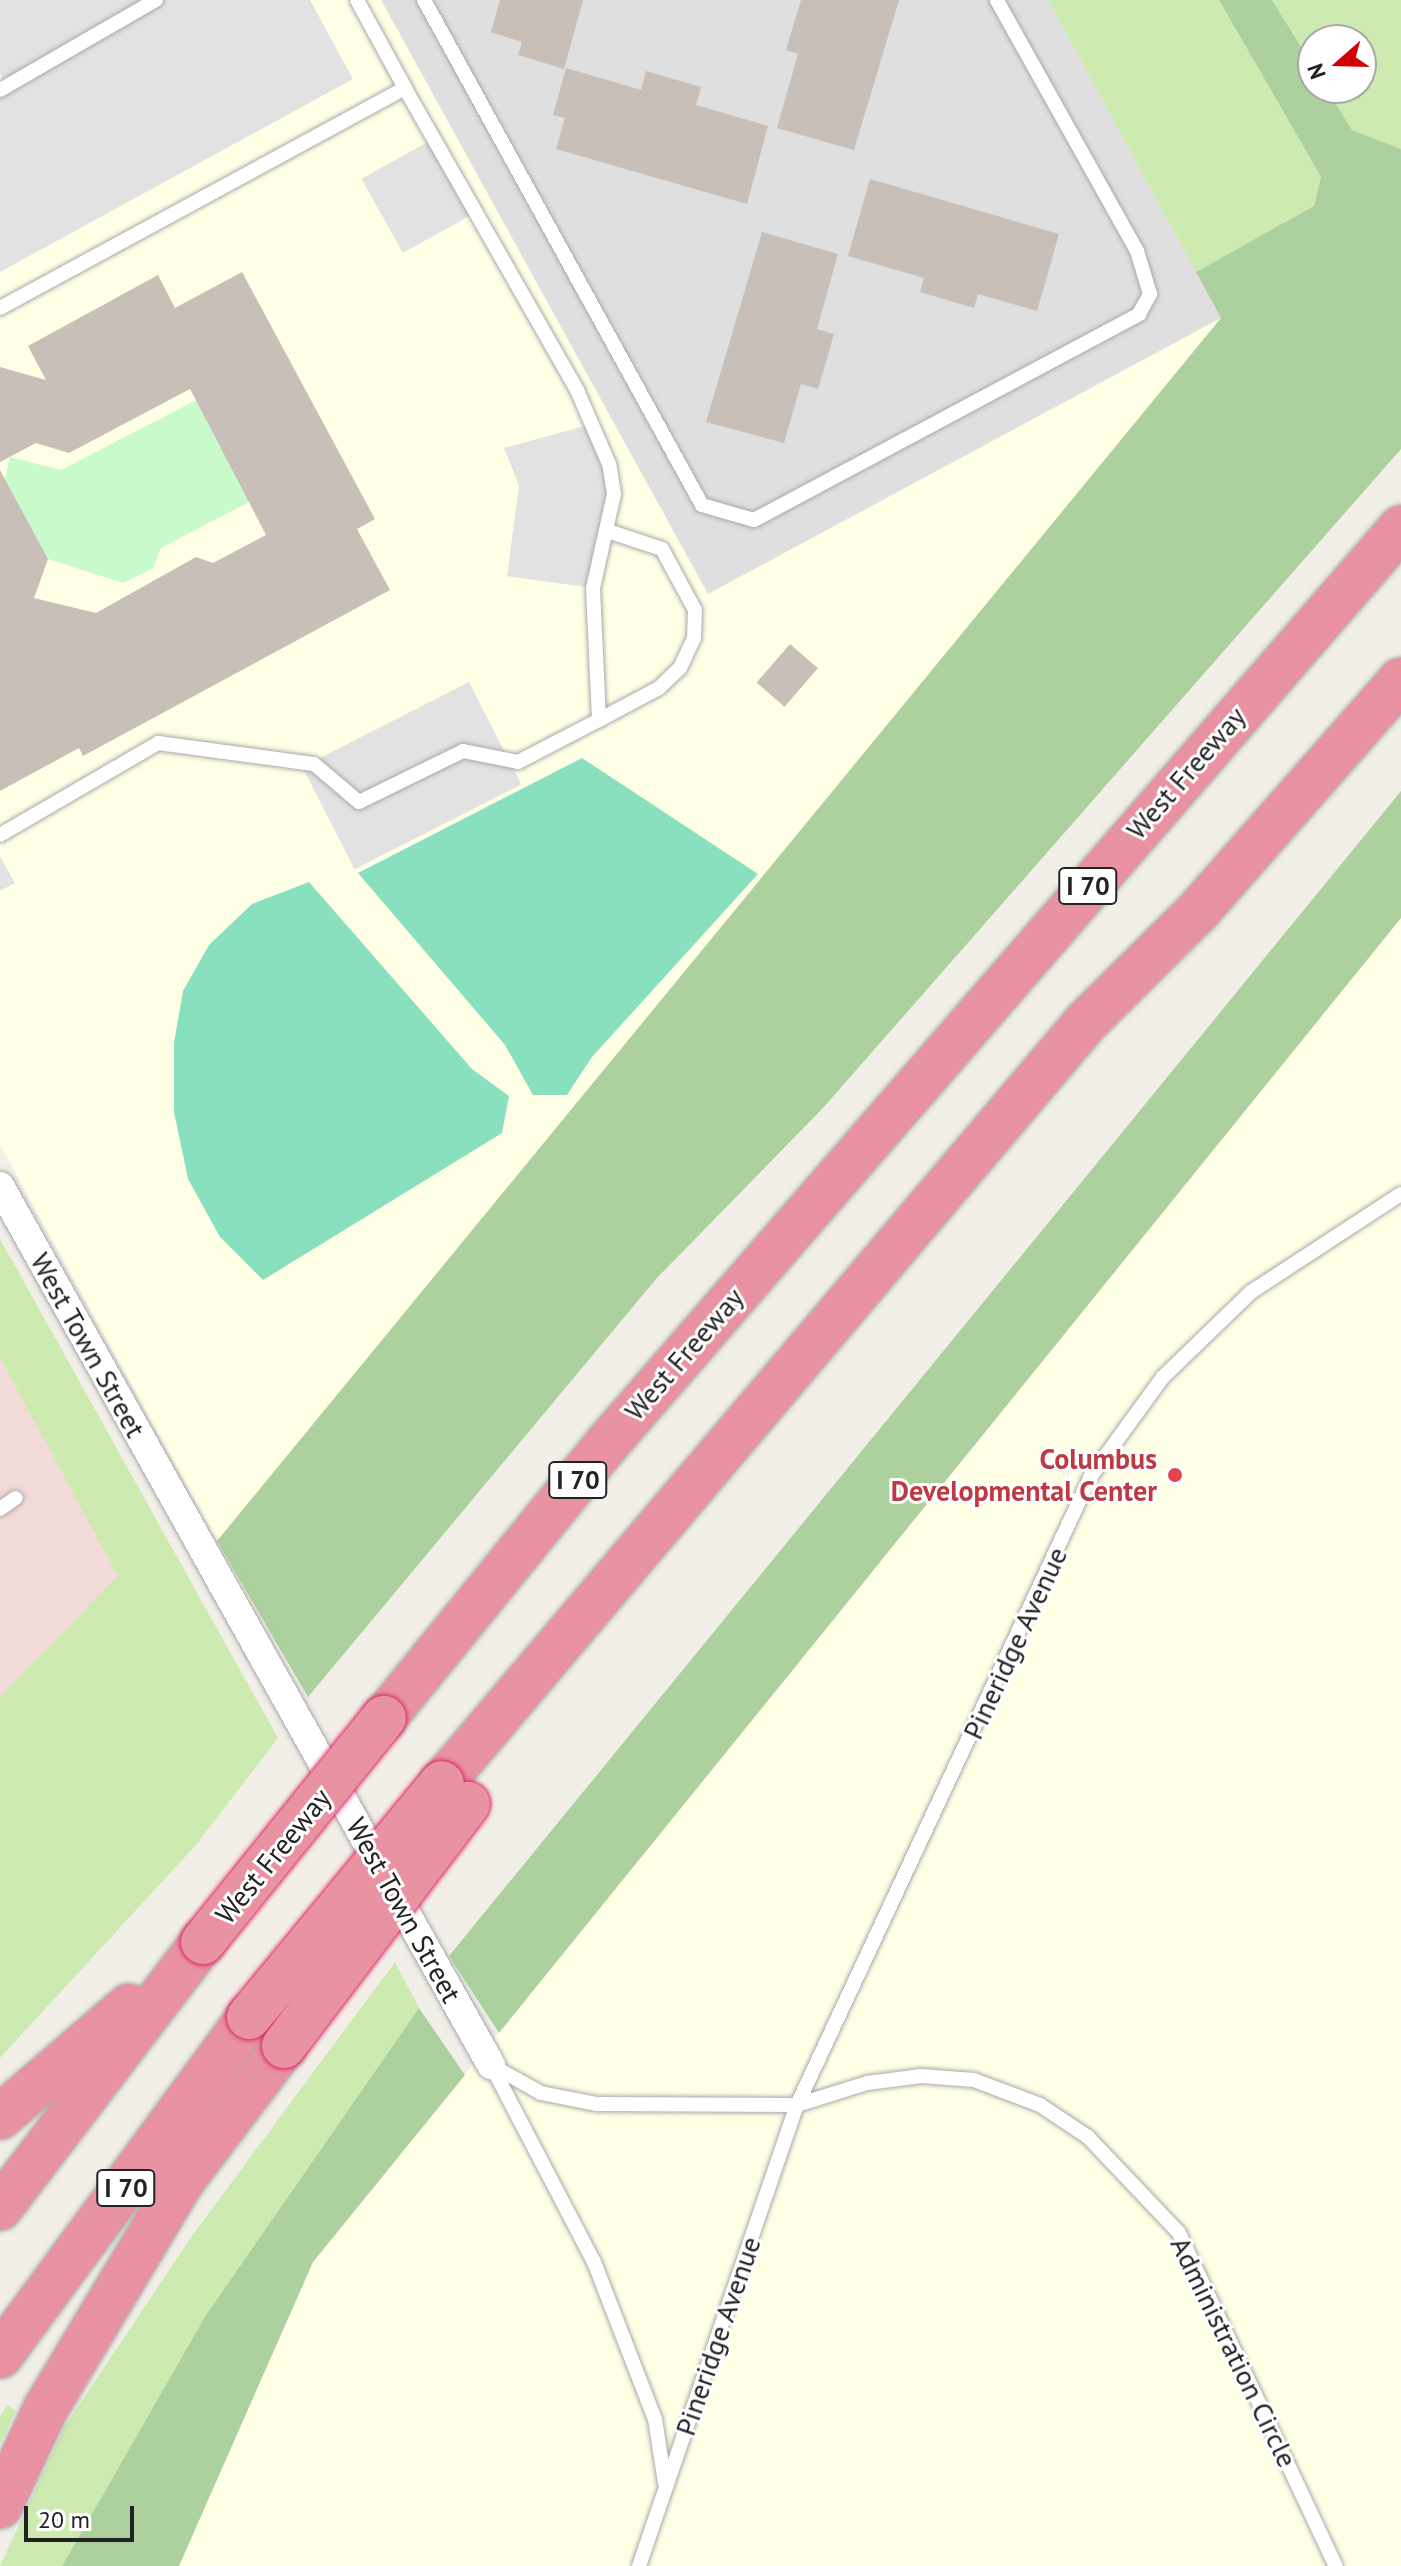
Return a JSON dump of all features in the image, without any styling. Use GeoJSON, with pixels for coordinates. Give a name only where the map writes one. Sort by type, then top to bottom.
{"type":"FeatureCollection","features":[{"type":"Feature","properties":{"kind":"highway","name":"West Freeway"},"geometry":{"type":"LineString","coordinates":[[0,2208],[203,1942],[656,1387],[1401,528]]}},
{"type":"Feature","properties":{"kind":"highway","name":"I 70"},"geometry":{"type":"LineString","coordinates":[[0,2356],[249,2017],[455,1794],[534,1672],[1086,1022],[1199,910],[1401,680]]}},
{"type":"Feature","properties":{"kind":"highway"},"geometry":{"type":"LineString","coordinates":[[0,2506],[46,2408],[182,2181],[284,2046],[455,1794]]}},
{"type":"Feature","properties":{"kind":"highway"},"geometry":{"type":"LineString","coordinates":[[0,2117],[203,1942]]}},
{"type":"Feature","properties":{"kind":"street","name":"West Town Street"},"geometry":{"type":"LineString","coordinates":[[0,1186],[491,2065]]}},
{"type":"Feature","properties":{"kind":"lane"},"geometry":{"type":"LineString","coordinates":[[0,90],[156,0]]}},
{"type":"Feature","properties":{"kind":"lane"},"geometry":{"type":"LineString","coordinates":[[357,0],[577,390],[609,464],[608,531],[593,588],[599,720]]}},
{"type":"Feature","properties":{"kind":"lane"},"geometry":{"type":"LineString","coordinates":[[424,0],[702,505],[754,520],[1139,314],[1150,294],[1137,251],[997,0]]}},
{"type":"Feature","properties":{"kind":"lane"},"geometry":{"type":"LineString","coordinates":[[0,308],[405,88]]}},
{"type":"Feature","properties":{"kind":"lane"},"geometry":{"type":"LineString","coordinates":[[0,835],[158,743],[314,764],[359,802],[463,751],[518,762],[659,688],[680,668],[694,638],[695,610],[662,549],[608,531]]}},
{"type":"Feature","properties":{"kind":"lane","name":"Pineridge Avenue"},"geometry":{"type":"LineString","coordinates":[[639,2566],[797,2105],[1091,1476],[1163,1377],[1251,1292],[1401,1194]]}},
{"type":"Feature","properties":{"kind":"lane"},"geometry":{"type":"LineString","coordinates":[[0,1509],[16,1498]]}},
{"type":"Feature","properties":{"kind":"lane"},"geometry":{"type":"LineString","coordinates":[[491,2065],[541,2093],[596,2104],[797,2105]]}},
{"type":"Feature","properties":{"kind":"lane","name":"West Town Street"},"geometry":{"type":"LineString","coordinates":[[491,2065],[594,2262],[655,2419],[666,2487]]}},
{"type":"Feature","properties":{"kind":"lane","name":"Administration Circle"},"geometry":{"type":"LineString","coordinates":[[797,2105],[867,2083],[922,2076],[974,2080],[1040,2105],[1088,2137],[1179,2233],[1336,2566]]}},
{"type":"Feature","properties":{"kind":"shaded area"},"geometry":{"type":"Polygon","coordinates":[[[0,0],[381,0],[708,594],[1221,318],[217,1541],[0,1145],[0,0]]]}},
{"type":"Feature","properties":{"kind":"shaded area"},"geometry":{"type":"Polygon","coordinates":[[[0,0],[310,0],[353,79],[0,272],[0,90],[7,86],[0,74],[0,0]]]}},
{"type":"Feature","properties":{"kind":"shaded area"},"geometry":{"type":"Polygon","coordinates":[[[381,0],[1048,0],[1221,318],[708,595],[381,0]]]}},
{"type":"Feature","properties":{"kind":"shaded area"},"geometry":{"type":"Polygon","coordinates":[[[435,138],[476,212],[403,253],[362,179],[435,138]]]}},
{"type":"Feature","properties":{"kind":"shaded area"},"geometry":{"type":"Polygon","coordinates":[[[592,424],[614,494],[593,588],[507,576],[519,486],[504,448],[592,424]]]}},
{"type":"Feature","properties":{"kind":"shaded area"},"geometry":{"type":"Polygon","coordinates":[[[469,682],[521,784],[355,869],[302,767],[469,682]]]}},
{"type":"Feature","properties":{"kind":"shaded area"},"geometry":{"type":"Polygon","coordinates":[[[0,856],[15,883],[0,891],[0,856]]]}},
{"type":"Feature","properties":{"kind":"shaded area","name":"Columbus Developmental Center"},"geometry":{"type":"Polygon","coordinates":[[[1401,918],[1401,2566],[179,2566],[313,2262],[1401,918]]]}},
{"type":"Feature","properties":{"kind":"shaded area"},"geometry":{"type":"Polygon","coordinates":[[[0,1358],[119,1576],[0,1697],[0,1358]]]}},
{"type":"Feature","properties":{"kind":"green space"},"geometry":{"type":"Polygon","coordinates":[[[1048,0],[1219,0],[1321,177],[1314,206],[1196,272],[1048,0]]]}},
{"type":"Feature","properties":{"kind":"green space"},"geometry":{"type":"Polygon","coordinates":[[[1219,0],[1272,0],[1297,40],[1297,104],[1336,104],[1352,130],[1401,149],[1401,449],[823,1108],[656,1279],[308,1697],[217,1541],[1221,318],[1196,272],[1314,206],[1321,177],[1219,0]]]}},
{"type":"Feature","properties":{"kind":"green space"},"geometry":{"type":"Polygon","coordinates":[[[1272,0],[1401,0],[1401,149],[1352,130],[1336,104],[1377,104],[1377,24],[1297,24],[1297,40],[1272,0]]]}},
{"type":"Feature","properties":{"kind":"green space"},"geometry":{"type":"Polygon","coordinates":[[[208,394],[207,422],[249,502],[161,548],[153,568],[123,583],[48,559],[5,479],[10,457],[61,470],[208,394]]]}},
{"type":"Feature","properties":{"kind":"green space"},"geometry":{"type":"Polygon","coordinates":[[[582,758],[758,874],[592,1057],[567,1095],[533,1095],[505,1045],[358,873],[582,758]]]}},
{"type":"Feature","properties":{"kind":"green space"},"geometry":{"type":"Polygon","coordinates":[[[1401,791],[1401,918],[499,2033],[449,1956],[1401,791]]]}},
{"type":"Feature","properties":{"kind":"green space"},"geometry":{"type":"Polygon","coordinates":[[[309,882],[472,1069],[509,1096],[502,1133],[263,1280],[220,1237],[188,1179],[174,1112],[174,1043],[183,991],[209,945],[252,904],[309,882]]]}},
{"type":"Feature","properties":{"kind":"green space"},"geometry":{"type":"Polygon","coordinates":[[[0,1239],[278,1738],[196,1845],[0,2058],[0,1697],[118,1576],[0,1358],[0,1239]]]}},
{"type":"Feature","properties":{"kind":"green space"},"geometry":{"type":"Polygon","coordinates":[[[395,1962],[419,2008],[206,2315],[62,2566],[0,2566],[65,2426],[194,2233],[395,1962]]]}},
{"type":"Feature","properties":{"kind":"green space"},"geometry":{"type":"Polygon","coordinates":[[[419,2008],[465,2075],[313,2262],[179,2566],[62,2566],[206,2315],[419,2008]]]}},
{"type":"Feature","properties":{"kind":"green space"},"geometry":{"type":"Polygon","coordinates":[[[8,2405],[16,2411],[0,2444],[0,2416],[8,2405]]]}},
{"type":"Feature","properties":{"kind":"building"},"geometry":{"type":"Polygon","coordinates":[[[500,0],[583,0],[564,69],[518,55],[522,42],[491,32],[500,0]]]}},
{"type":"Feature","properties":{"kind":"building"},"geometry":{"type":"Polygon","coordinates":[[[801,0],[899,0],[854,150],[777,128],[798,54],[786,50],[801,0]]]}},
{"type":"Feature","properties":{"kind":"building"},"geometry":{"type":"Polygon","coordinates":[[[566,68],[641,90],[646,71],[701,87],[696,105],[768,126],[747,204],[556,149],[565,118],[553,115],[566,68]]]}},
{"type":"Feature","properties":{"kind":"building"},"geometry":{"type":"Polygon","coordinates":[[[870,179],[1059,234],[1037,311],[978,294],[974,308],[920,292],[924,278],[848,256],[870,179]]]}},
{"type":"Feature","properties":{"kind":"building"},"geometry":{"type":"Polygon","coordinates":[[[762,232],[838,254],[817,329],[834,334],[818,389],[801,384],[784,443],[706,422],[762,232]]]}},
{"type":"Feature","properties":{"kind":"building"},"geometry":{"type":"Polygon","coordinates":[[[242,272],[375,519],[357,529],[390,590],[83,756],[79,748],[0,791],[0,470],[48,559],[34,598],[96,613],[196,557],[213,563],[266,535],[190,389],[69,453],[36,443],[0,462],[0,367],[46,380],[28,346],[158,275],[175,308],[242,272]]]}},
{"type":"Feature","properties":{"kind":"building"},"geometry":{"type":"Polygon","coordinates":[[[790,644],[818,668],[784,707],[757,682],[790,644]]]}},
{"type":"Feature","properties":{"kind":"place","name":"Columbus Developmental Center"},"geometry":{"type":"Point","coordinates":[1175,1475]}}]}
